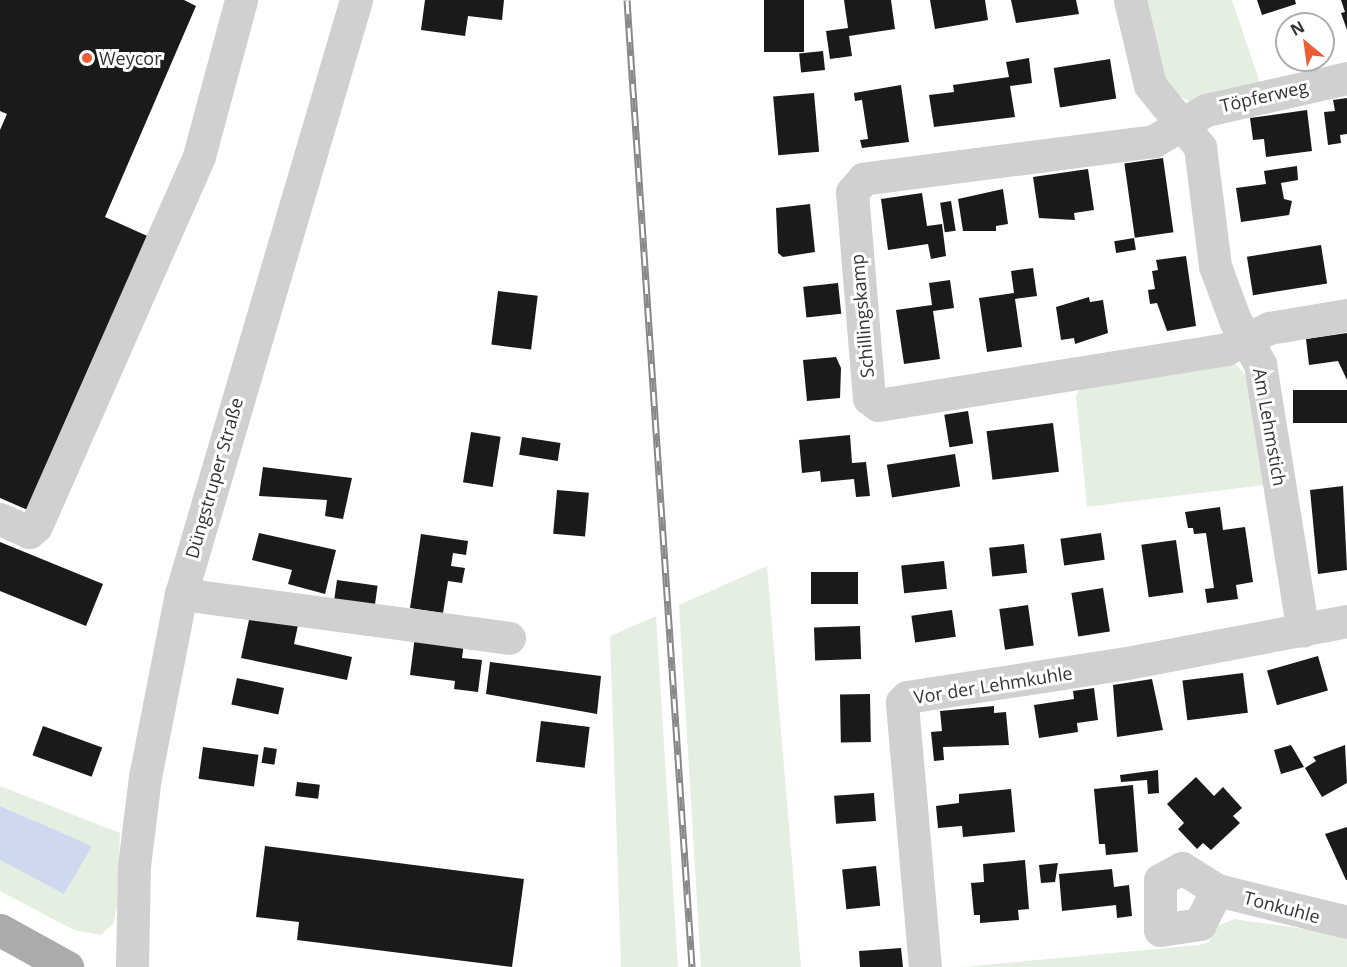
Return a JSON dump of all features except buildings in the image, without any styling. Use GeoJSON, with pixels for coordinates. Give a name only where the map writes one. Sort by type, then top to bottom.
{"type":"FeatureCollection","features":[{"type":"Feature","properties":{"kind":"main road"},"geometry":{"type":"LineString","coordinates":[[0,930],[67,967]]}},
{"type":"Feature","properties":{"kind":"street"},"geometry":{"type":"LineString","coordinates":[[0,519],[29,532],[36,526],[199,156],[241,0]]}},
{"type":"Feature","properties":{"kind":"street","name":"Düngstruper Straße"},"geometry":{"type":"LineString","coordinates":[[132,967],[134,866],[145,777],[181,594],[356,0]]}},
{"type":"Feature","properties":{"kind":"street","name":"Am Lehmstich"},"geometry":{"type":"LineString","coordinates":[[1130,0],[1150,85],[1186,125],[1200,147],[1215,266],[1260,364],[1303,631]]}},
{"type":"Feature","properties":{"kind":"street","name":"Töpferweg"},"geometry":{"type":"LineString","coordinates":[[1186,125],[1206,110],[1347,78]]}},
{"type":"Feature","properties":{"kind":"street","name":"Schillingskamp"},"geometry":{"type":"LineString","coordinates":[[1186,125],[1154,141],[862,179],[852,192],[868,398],[878,405],[1226,349],[1248,340]]}},
{"type":"Feature","properties":{"kind":"street"},"geometry":{"type":"LineString","coordinates":[[1248,340],[1269,328],[1347,315]]}},
{"type":"Feature","properties":{"kind":"street"},"geometry":{"type":"LineString","coordinates":[[181,594],[509,638]]}},
{"type":"Feature","properties":{"kind":"street","name":"Vor der Lehmkuhle"},"geometry":{"type":"LineString","coordinates":[[925,967],[902,702],[907,697],[1303,631],[1347,621]]}},
{"type":"Feature","properties":{"kind":"street","name":"Tonkuhle"},"geometry":{"type":"LineString","coordinates":[[1217,890],[1347,922]]}},
{"type":"Feature","properties":{"kind":"green space"},"geometry":{"type":"Polygon","coordinates":[[[1142,0],[1232,0],[1261,86],[1193,103],[1165,89],[1142,0]]]}},
{"type":"Feature","properties":{"kind":"green space"},"geometry":{"type":"Polygon","coordinates":[[[1235,364],[1246,376],[1264,485],[1087,507],[1076,396],[1080,388],[1235,364]]]}},
{"type":"Feature","properties":{"kind":"green space"},"geometry":{"type":"Polygon","coordinates":[[[767,566],[801,967],[701,967],[679,605],[767,566]]]}},
{"type":"Feature","properties":{"kind":"green space"},"geometry":{"type":"Polygon","coordinates":[[[656,616],[678,967],[621,967],[610,636],[656,616]]]}},
{"type":"Feature","properties":{"kind":"green space"},"geometry":{"type":"Polygon","coordinates":[[[0,786],[120,833],[117,907],[113,924],[101,935],[74,930],[0,891],[0,860],[64,894],[91,846],[0,806],[0,786]]]}},
{"type":"Feature","properties":{"kind":"green space"},"geometry":{"type":"Polygon","coordinates":[[[1234,919],[1347,935],[1347,967],[963,967],[1199,945],[1209,942],[1216,927],[1234,919]]]}},
{"type":"Feature","properties":{"kind":"water"},"geometry":{"type":"Polygon","coordinates":[[[0,806],[92,846],[64,894],[0,860],[0,806]]]}},
{"type":"Feature","properties":{"kind":"railway"},"geometry":{"type":"LineString","coordinates":[[627,0],[692,967]]}},
{"type":"Feature","properties":{"kind":"place","name":"Weycor"},"geometry":{"type":"Point","coordinates":[87,58]}}]}
